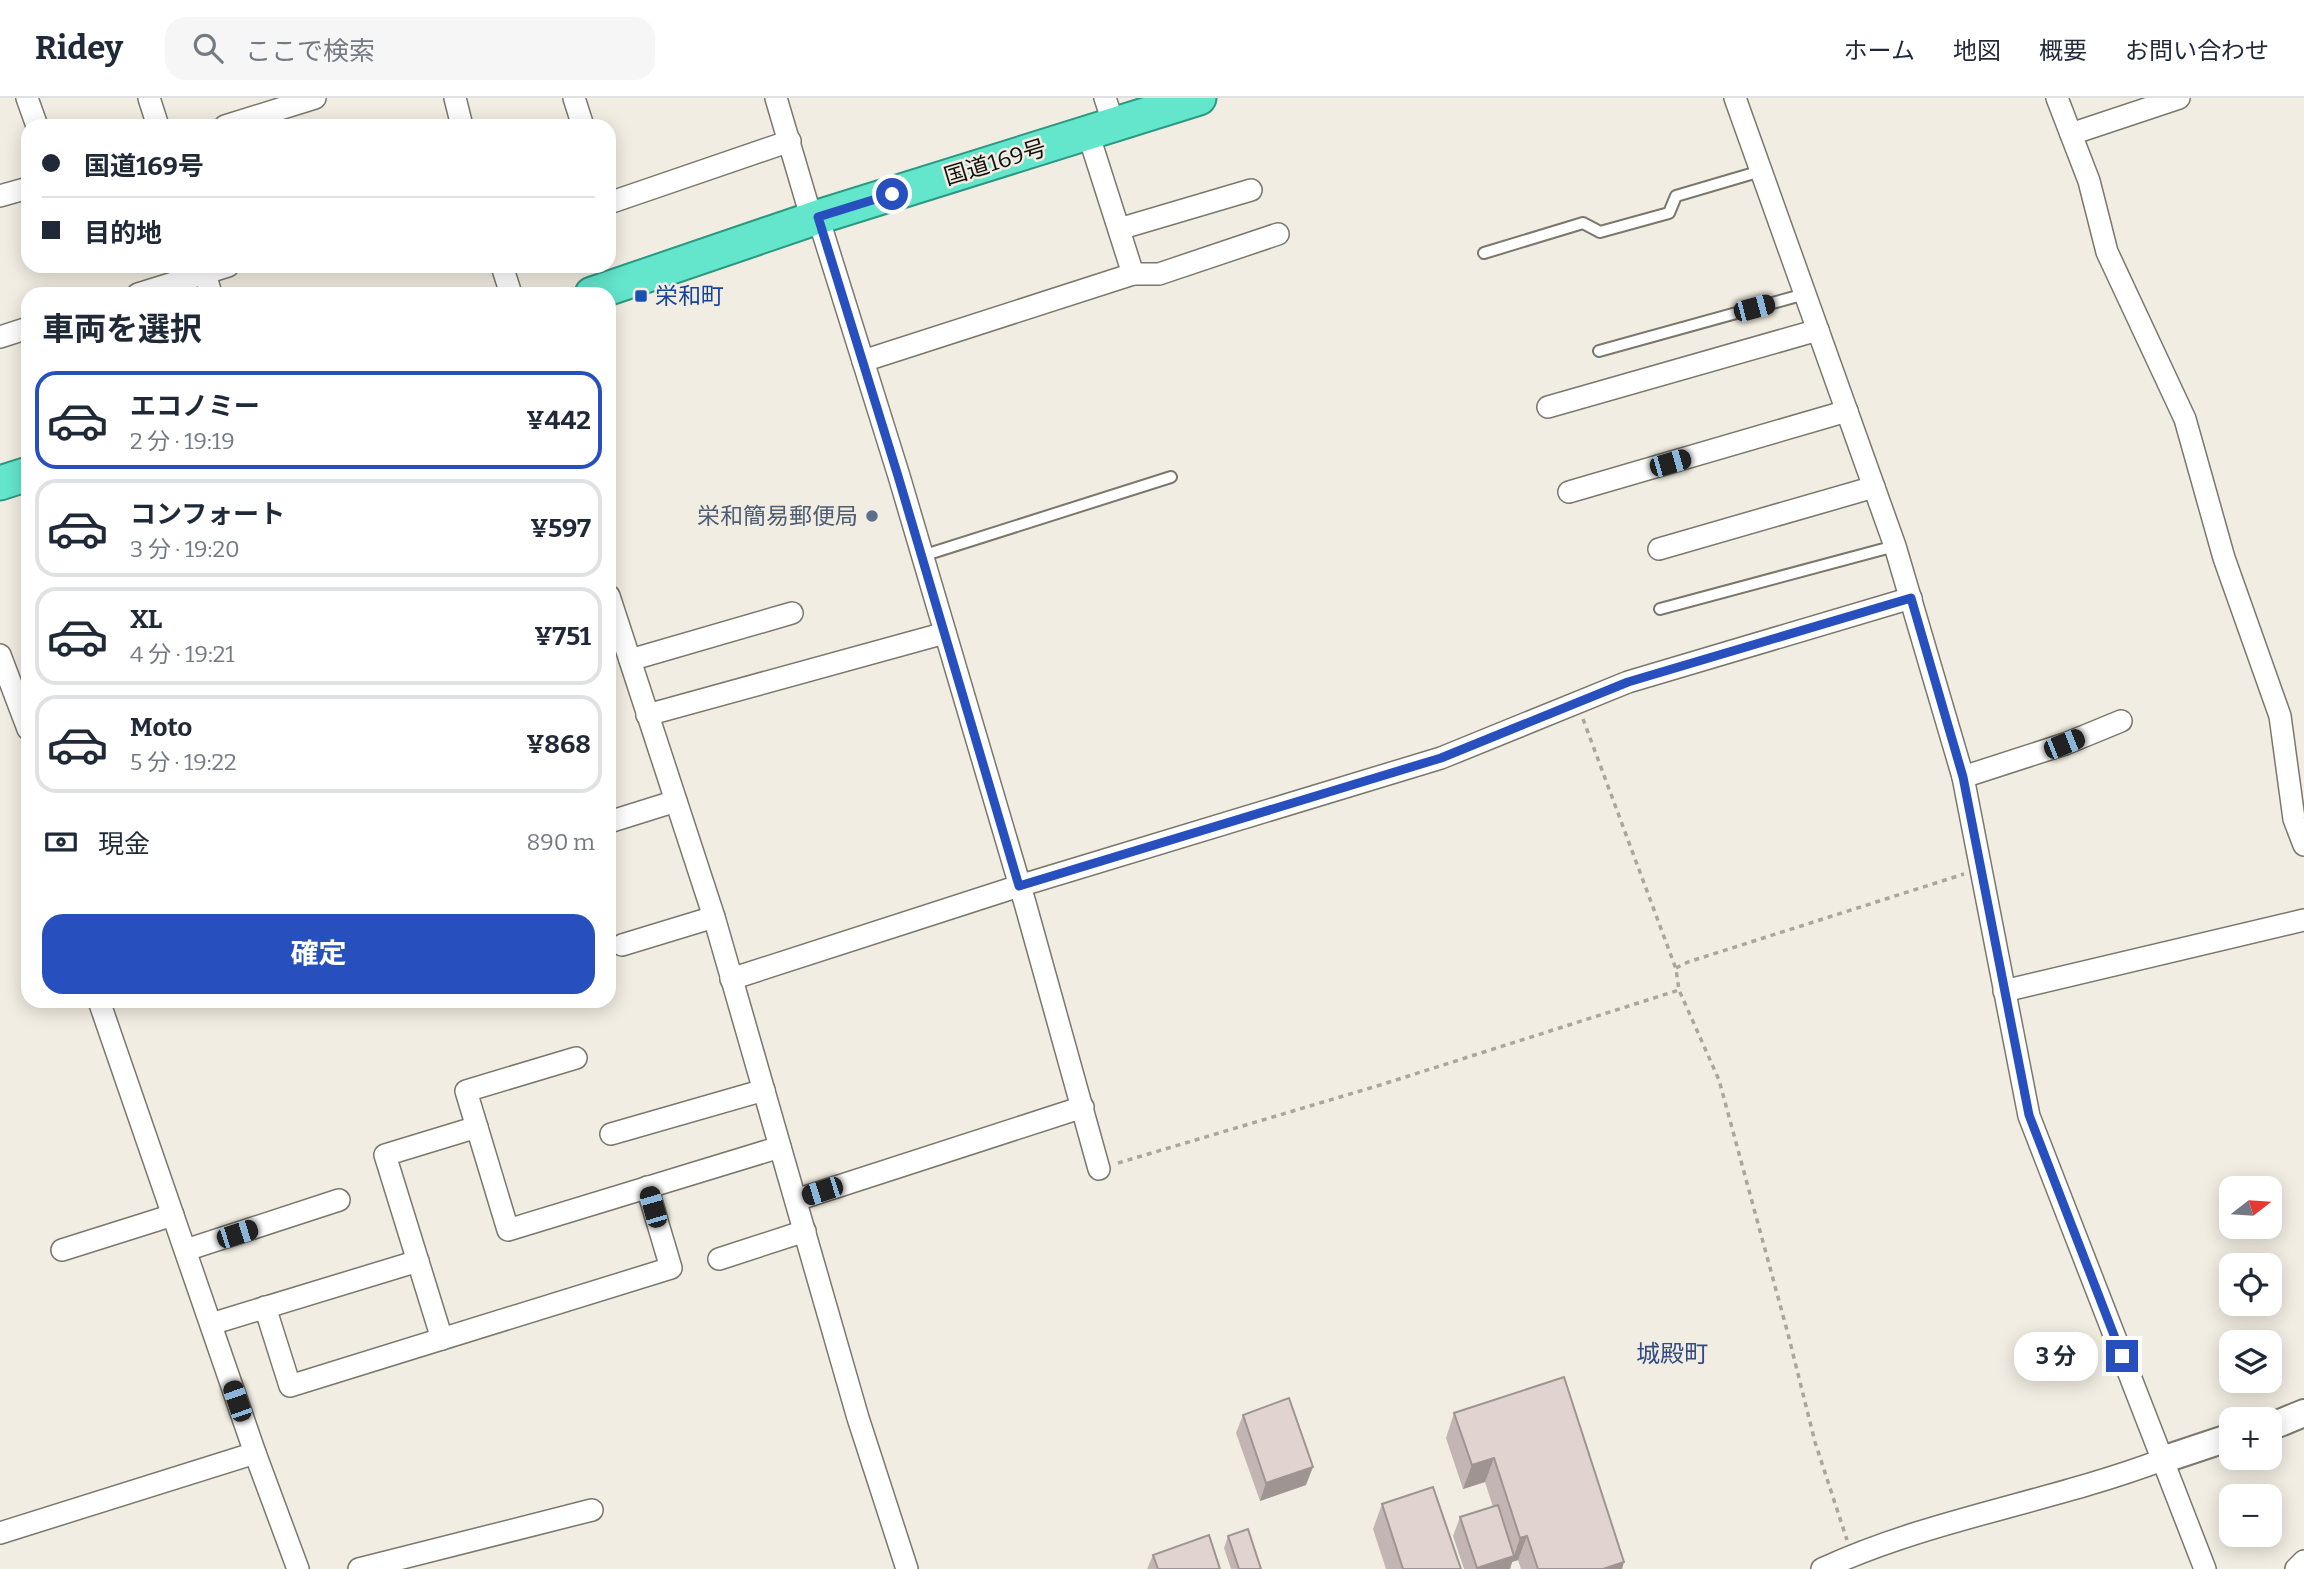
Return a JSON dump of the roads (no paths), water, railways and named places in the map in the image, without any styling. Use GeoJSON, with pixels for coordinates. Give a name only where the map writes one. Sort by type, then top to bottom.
{"type":"FeatureCollection","features":[{"type":"Feature","properties":{"kind":"highway","name":"国道169号"},"geometry":{"type":"LineString","coordinates":[[613,287],[1103,119],[1199,98]]}},
{"type":"Feature","properties":{"kind":"highway"},"geometry":{"type":"LineString","coordinates":[[0,483],[21,476]]}},
{"type":"Feature","properties":{"kind":"street"},"geometry":{"type":"LineString","coordinates":[[27,98],[34,119]]}},
{"type":"Feature","properties":{"kind":"street"},"geometry":{"type":"LineString","coordinates":[[149,98],[156,119]]}},
{"type":"Feature","properties":{"kind":"street"},"geometry":{"type":"LineString","coordinates":[[248,119],[315,98]]}},
{"type":"Feature","properties":{"kind":"street"},"geometry":{"type":"LineString","coordinates":[[455,98],[460,119]]}},
{"type":"Feature","properties":{"kind":"street"},"geometry":{"type":"LineString","coordinates":[[574,98],[581,119]]}},
{"type":"Feature","properties":{"kind":"street"},"geometry":{"type":"LineString","coordinates":[[775,98],[863,361],[922,556],[1099,1169]]}},
{"type":"Feature","properties":{"kind":"street"},"geometry":{"type":"LineString","coordinates":[[2057,98],[2089,180],[2107,252],[2185,419],[2224,558],[2280,716],[2294,819],[2304,845]]}},
{"type":"Feature","properties":{"kind":"street"},"geometry":{"type":"LineString","coordinates":[[2071,134],[2179,98]]}},
{"type":"Feature","properties":{"kind":"street"},"geometry":{"type":"LineString","coordinates":[[1740,99],[1761,171],[1895,546],[1963,777],[2029,1115],[2205,1569]]}},
{"type":"Feature","properties":{"kind":"street"},"geometry":{"type":"LineString","coordinates":[[1103,119],[1119,229],[1133,274]]}},
{"type":"Feature","properties":{"kind":"street"},"geometry":{"type":"LineString","coordinates":[[616,201],[790,141]]}},
{"type":"Feature","properties":{"kind":"street"},"geometry":{"type":"LineString","coordinates":[[0,196],[21,190]]}},
{"type":"Feature","properties":{"kind":"street"},"geometry":{"type":"LineString","coordinates":[[1119,229],[1251,190]]}},
{"type":"Feature","properties":{"kind":"street"},"geometry":{"type":"LineString","coordinates":[[863,361],[1133,274],[1158,274],[1278,234]]}},
{"type":"Feature","properties":{"kind":"street"},"geometry":{"type":"LineString","coordinates":[[157,287],[196,273]]}},
{"type":"Feature","properties":{"kind":"street"},"geometry":{"type":"LineString","coordinates":[[0,337],[21,330]]}},
{"type":"Feature","properties":{"kind":"street"},"geometry":{"type":"LineString","coordinates":[[1548,407],[1818,330]]}},
{"type":"Feature","properties":{"kind":"street"},"geometry":{"type":"LineString","coordinates":[[1569,492],[1847,411]]}},
{"type":"Feature","properties":{"kind":"street"},"geometry":{"type":"LineString","coordinates":[[1659,549],[1874,487]]}},
{"type":"Feature","properties":{"kind":"street"},"geometry":{"type":"LineString","coordinates":[[731,979],[1019,886],[1441,758],[1628,682],[1911,598]]}},
{"type":"Feature","properties":{"kind":"street"},"geometry":{"type":"LineString","coordinates":[[622,658],[792,613]]}},
{"type":"Feature","properties":{"kind":"street"},"geometry":{"type":"LineString","coordinates":[[616,629],[622,658],[647,715],[713,917],[858,1418],[907,1569]]}},
{"type":"Feature","properties":{"kind":"street"},"geometry":{"type":"LineString","coordinates":[[647,715],[945,633]]}},
{"type":"Feature","properties":{"kind":"street"},"geometry":{"type":"LineString","coordinates":[[0,655],[7,691],[21,716]]}},
{"type":"Feature","properties":{"kind":"street"},"geometry":{"type":"LineString","coordinates":[[1963,777],[2064,744],[2121,721]]}},
{"type":"Feature","properties":{"kind":"street"},"geometry":{"type":"LineString","coordinates":[[616,820],[676,801]]}},
{"type":"Feature","properties":{"kind":"street"},"geometry":{"type":"LineString","coordinates":[[622,945],[713,917]]}},
{"type":"Feature","properties":{"kind":"street"},"geometry":{"type":"LineString","coordinates":[[2004,991],[2304,920]]}},
{"type":"Feature","properties":{"kind":"street"},"geometry":{"type":"LineString","coordinates":[[101,1008],[255,1453],[298,1569]]}},
{"type":"Feature","properties":{"kind":"street"},"geometry":{"type":"LineString","coordinates":[[576,1058],[466,1091],[508,1230],[780,1147]]}},
{"type":"Feature","properties":{"kind":"street"},"geometry":{"type":"LineString","coordinates":[[611,1134],[764,1090]]}},
{"type":"Feature","properties":{"kind":"street"},"geometry":{"type":"LineString","coordinates":[[796,1200],[1083,1107]]}},
{"type":"Feature","properties":{"kind":"street"},"geometry":{"type":"LineString","coordinates":[[442,1339],[385,1155],[477,1128]]}},
{"type":"Feature","properties":{"kind":"street"},"geometry":{"type":"LineString","coordinates":[[265,1307],[290,1386],[671,1268],[647,1187]]}},
{"type":"Feature","properties":{"kind":"street"},"geometry":{"type":"LineString","coordinates":[[186,1251],[339,1200]]}},
{"type":"Feature","properties":{"kind":"street"},"geometry":{"type":"LineString","coordinates":[[62,1250],[173,1215]]}},
{"type":"Feature","properties":{"kind":"street"},"geometry":{"type":"LineString","coordinates":[[719,1259],[805,1231]]}},
{"type":"Feature","properties":{"kind":"street"},"geometry":{"type":"LineString","coordinates":[[211,1324],[418,1261]]}},
{"type":"Feature","properties":{"kind":"street"},"geometry":{"type":"LineString","coordinates":[[2282,1422],[2304,1413]]}},
{"type":"Feature","properties":{"kind":"street"},"geometry":{"type":"LineString","coordinates":[[1822,1569],[1878,1545],[2111,1479],[2219,1441]]}},
{"type":"Feature","properties":{"kind":"street"},"geometry":{"type":"LineString","coordinates":[[0,1533],[255,1453]]}},
{"type":"Feature","properties":{"kind":"street"},"geometry":{"type":"LineString","coordinates":[[359,1569],[593,1510]]}},
{"type":"Feature","properties":{"kind":"street"},"geometry":{"type":"LineString","coordinates":[[2296,1569],[2304,1561]]}},
{"type":"Feature","properties":{"kind":"lane"},"geometry":{"type":"LineString","coordinates":[[1484,253],[1583,223],[1600,232],[1668,213],[1676,196],[1761,171]]}},
{"type":"Feature","properties":{"kind":"lane"},"geometry":{"type":"LineString","coordinates":[[1599,351],[1805,294]]}},
{"type":"Feature","properties":{"kind":"lane"},"geometry":{"type":"LineString","coordinates":[[922,556],[1171,477]]}},
{"type":"Feature","properties":{"kind":"lane"},"geometry":{"type":"LineString","coordinates":[[1660,609],[1895,546]]}},
{"type":"Feature","properties":{"kind":"place","name":"栄和町"},"geometry":{"type":"Point","coordinates":[641,296]}},
{"type":"Feature","properties":{"kind":"place","name":"栄和簡易郵便局"},"geometry":{"type":"Point","coordinates":[872,516]}},
{"type":"Feature","properties":{"kind":"district","name":"城殿町"},"geometry":{"type":"Point","coordinates":[1672,1354]}}]}
